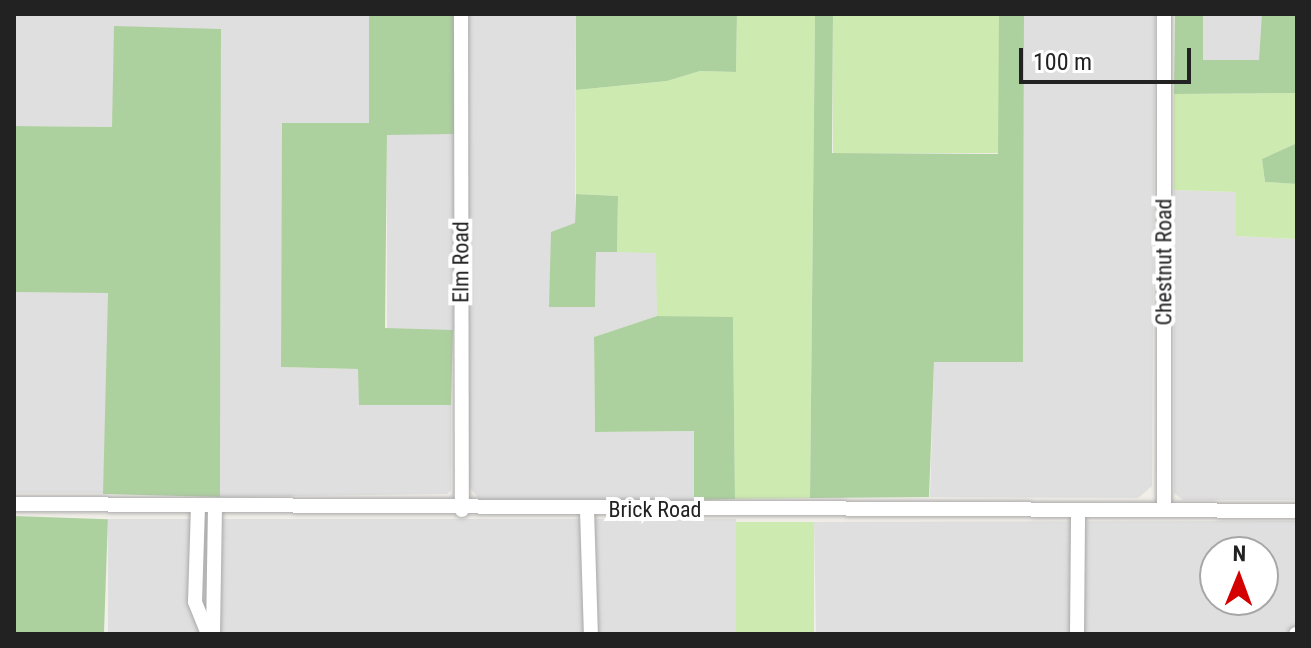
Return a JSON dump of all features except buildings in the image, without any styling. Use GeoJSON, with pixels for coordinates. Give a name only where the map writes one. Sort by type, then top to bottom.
{"type":"FeatureCollection","features":[{"type":"Feature","properties":{"kind":"street","name":"Elm Road"},"geometry":{"type":"LineString","coordinates":[[461,14],[462,510]]}},
{"type":"Feature","properties":{"kind":"street","name":"Chestnut Road"},"geometry":{"type":"LineString","coordinates":[[1164,14],[1164,510]]}},
{"type":"Feature","properties":{"kind":"street","name":"Brick Road"},"geometry":{"type":"LineString","coordinates":[[14,504],[462,510],[1297,511]]}},
{"type":"Feature","properties":{"kind":"street"},"geometry":{"type":"LineString","coordinates":[[198,506],[195,602],[210,634]]}},
{"type":"Feature","properties":{"kind":"street"},"geometry":{"type":"LineString","coordinates":[[210,634],[215,507]]}},
{"type":"Feature","properties":{"kind":"street"},"geometry":{"type":"LineString","coordinates":[[587,510],[591,634]]}},
{"type":"Feature","properties":{"kind":"street"},"geometry":{"type":"LineString","coordinates":[[1077,634],[1078,510]]}},
{"type":"Feature","properties":{"kind":"shaded area"},"geometry":{"type":"Polygon","coordinates":[[[14,14],[369,14],[369,123],[283,123],[281,367],[359,369],[360,405],[451,405],[451,490],[447,494],[220,497],[221,29],[112,127],[14,126],[14,14]]]}},
{"type":"Feature","properties":{"kind":"shaded area"},"geometry":{"type":"Polygon","coordinates":[[[469,14],[576,14],[575,223],[549,307],[595,307],[596,251],[657,252],[657,316],[594,337],[595,432],[694,431],[694,500],[490,502],[480,500],[467,484],[469,14]]]}},
{"type":"Feature","properties":{"kind":"shaded area"},"geometry":{"type":"Polygon","coordinates":[[[1024,14],[1155,14],[1152,486],[1138,498],[930,497],[934,362],[1023,361],[1024,14]]]}},
{"type":"Feature","properties":{"kind":"shaded area"},"geometry":{"type":"Polygon","coordinates":[[[1203,14],[1262,14],[1262,60],[1203,60],[1203,14]]]}},
{"type":"Feature","properties":{"kind":"shaded area"},"geometry":{"type":"Polygon","coordinates":[[[387,134],[454,134],[454,330],[387,330],[387,134]]]}},
{"type":"Feature","properties":{"kind":"shaded area"},"geometry":{"type":"Polygon","coordinates":[[[1174,190],[1236,192],[1236,236],[1297,239],[1297,500],[1183,500],[1174,493],[1174,190]]]}},
{"type":"Feature","properties":{"kind":"shaded area"},"geometry":{"type":"Polygon","coordinates":[[[14,292],[108,292],[108,493],[14,493],[14,292]]]}},
{"type":"Feature","properties":{"kind":"shaded area"},"geometry":{"type":"Polygon","coordinates":[[[108,519],[736,519],[736,634],[108,634],[108,519]]]}},
{"type":"Feature","properties":{"kind":"shaded area"},"geometry":{"type":"Polygon","coordinates":[[[1297,521],[1297,634],[816,634],[814,522],[1297,521]]]}},
{"type":"Feature","properties":{"kind":"green space"},"geometry":{"type":"Polygon","coordinates":[[[369,14],[454,14],[454,134],[387,135],[385,328],[453,330],[451,405],[359,405],[358,369],[281,367],[282,123],[369,123],[369,14]]]}},
{"type":"Feature","properties":{"kind":"green space"},"geometry":{"type":"Polygon","coordinates":[[[576,14],[737,14],[736,72],[700,71],[667,81],[576,90],[576,14]]]}},
{"type":"Feature","properties":{"kind":"green space"},"geometry":{"type":"Polygon","coordinates":[[[737,14],[815,14],[810,498],[735,499],[733,318],[657,316],[656,253],[617,252],[618,196],[576,194],[576,90],[667,81],[700,71],[736,72],[737,14]]]}},
{"type":"Feature","properties":{"kind":"green space"},"geometry":{"type":"Polygon","coordinates":[[[815,14],[833,14],[832,153],[998,154],[999,14],[1024,14],[1023,362],[934,362],[929,497],[810,498],[815,14]]]}},
{"type":"Feature","properties":{"kind":"green space"},"geometry":{"type":"Polygon","coordinates":[[[833,14],[999,14],[999,153],[833,153],[833,14]]]}},
{"type":"Feature","properties":{"kind":"green space"},"geometry":{"type":"Polygon","coordinates":[[[1175,14],[1203,14],[1203,60],[1259,60],[1262,14],[1297,14],[1297,93],[1174,94],[1175,14]]]}},
{"type":"Feature","properties":{"kind":"green space"},"geometry":{"type":"Polygon","coordinates":[[[114,26],[221,29],[220,497],[103,494],[108,293],[14,292],[14,126],[112,127],[114,26]]]}},
{"type":"Feature","properties":{"kind":"green space"},"geometry":{"type":"Polygon","coordinates":[[[1297,93],[1297,143],[1262,159],[1265,182],[1297,184],[1297,239],[1236,236],[1236,192],[1174,190],[1174,94],[1297,93]]]}},
{"type":"Feature","properties":{"kind":"green space"},"geometry":{"type":"Polygon","coordinates":[[[1297,143],[1297,184],[1265,182],[1262,159],[1297,143]]]}},
{"type":"Feature","properties":{"kind":"green space"},"geometry":{"type":"Polygon","coordinates":[[[576,194],[618,196],[617,252],[596,252],[595,307],[549,307],[551,232],[575,223],[576,194]]]}},
{"type":"Feature","properties":{"kind":"green space"},"geometry":{"type":"Polygon","coordinates":[[[657,316],[733,317],[735,499],[694,500],[694,431],[595,432],[594,337],[657,316]]]}},
{"type":"Feature","properties":{"kind":"green space"},"geometry":{"type":"Polygon","coordinates":[[[14,516],[108,519],[104,634],[14,634],[14,516]]]}},
{"type":"Feature","properties":{"kind":"green space"},"geometry":{"type":"Polygon","coordinates":[[[736,522],[814,522],[814,634],[736,634],[736,522]]]}}]}
